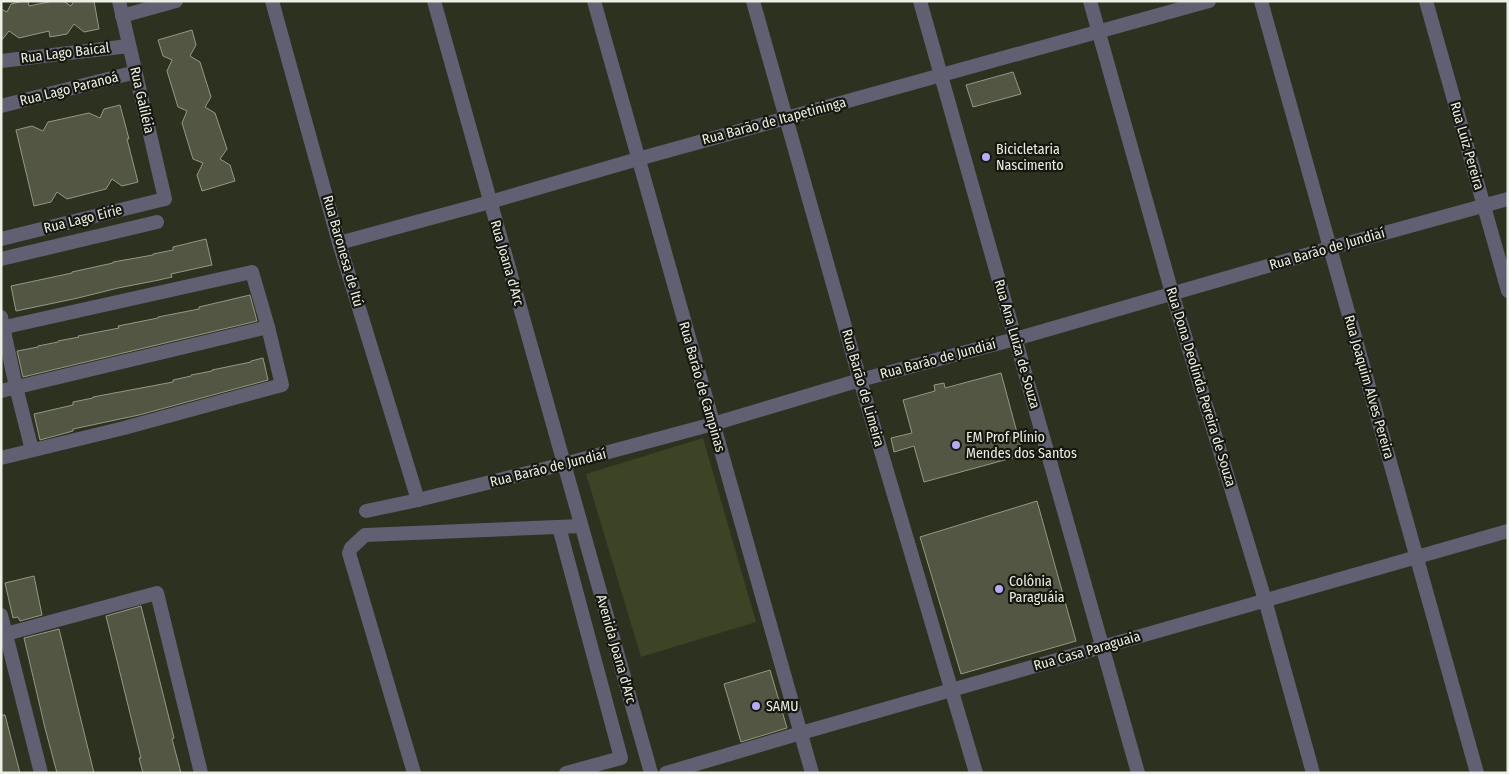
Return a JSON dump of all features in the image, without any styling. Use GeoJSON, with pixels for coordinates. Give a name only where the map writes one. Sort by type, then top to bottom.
{"type":"FeatureCollection","features":[{"type":"Feature","properties":{"kind":"street","name":"Rua Galiléia"},"geometry":{"type":"LineString","coordinates":[[119,1],[165,199]]}},
{"type":"Feature","properties":{"kind":"street"},"geometry":{"type":"LineString","coordinates":[[122,16],[176,1]]}},
{"type":"Feature","properties":{"kind":"street","name":"Rua Baronesa de Itú"},"geometry":{"type":"LineString","coordinates":[[272,1],[339,243],[418,500]]}},
{"type":"Feature","properties":{"kind":"street","name":"Rua Joana d'Arc"},"geometry":{"type":"LineString","coordinates":[[434,1],[581,526]]}},
{"type":"Feature","properties":{"kind":"street","name":"Rua Barão de Campinas"},"geometry":{"type":"LineString","coordinates":[[594,1],[812,773]]}},
{"type":"Feature","properties":{"kind":"street","name":"Rua Barão de Limeira"},"geometry":{"type":"LineString","coordinates":[[753,1],[860,380],[976,773]]}},
{"type":"Feature","properties":{"kind":"street","name":"Rua Ana Luiza de Souza"},"geometry":{"type":"LineString","coordinates":[[920,1],[1138,773]]}},
{"type":"Feature","properties":{"kind":"street","name":"Rua Dona Deolinda Pereira de Souza"},"geometry":{"type":"LineString","coordinates":[[1090,1],[1172,293],[1265,600],[1313,773]]}},
{"type":"Feature","properties":{"kind":"street","name":"Rua Barão de Itapetininga"},"geometry":{"type":"LineString","coordinates":[[339,243],[1209,1]]}},
{"type":"Feature","properties":{"kind":"street","name":"Rua Joaquim Alves Pereira"},"geometry":{"type":"LineString","coordinates":[[1261,1],[1477,773]]}},
{"type":"Feature","properties":{"kind":"street","name":"Rua Luiz Pereira"},"geometry":{"type":"LineString","coordinates":[[1426,1],[1508,291]]}},
{"type":"Feature","properties":{"kind":"street","name":"Rua Lago Baical"},"geometry":{"type":"LineString","coordinates":[[1,61],[129,46]]}},
{"type":"Feature","properties":{"kind":"street","name":"Rua Lago Paranoá"},"geometry":{"type":"LineString","coordinates":[[1,106],[136,72]]}},
{"type":"Feature","properties":{"kind":"street","name":"Rua Lago Eirie"},"geometry":{"type":"LineString","coordinates":[[1,239],[165,199]]}},
{"type":"Feature","properties":{"kind":"street","name":"Rua Barão de Jundiaí"},"geometry":{"type":"LineString","coordinates":[[366,511],[564,464],[713,424],[860,380],[1015,339],[1508,199]]}},
{"type":"Feature","properties":{"kind":"street"},"geometry":{"type":"LineString","coordinates":[[1,260],[157,222]]}},
{"type":"Feature","properties":{"kind":"street"},"geometry":{"type":"LineString","coordinates":[[1,458],[124,428],[282,385],[252,272],[2,324],[32,450]]}},
{"type":"Feature","properties":{"kind":"street"},"geometry":{"type":"LineString","coordinates":[[1,391],[268,327]]}},
{"type":"Feature","properties":{"kind":"street"},"geometry":{"type":"LineString","coordinates":[[414,773],[349,553],[351,548],[365,535],[581,526]]}},
{"type":"Feature","properties":{"kind":"street","name":"Avenida Joana d'Arc"},"geometry":{"type":"LineString","coordinates":[[581,526],[651,773]]}},
{"type":"Feature","properties":{"kind":"street"},"geometry":{"type":"LineString","coordinates":[[559,527],[621,758],[566,773]]}},
{"type":"Feature","properties":{"kind":"street","name":"Rua Casa Paraguaia"},"geometry":{"type":"LineString","coordinates":[[666,773],[952,689],[1508,531]]}},
{"type":"Feature","properties":{"kind":"street"},"geometry":{"type":"LineString","coordinates":[[6,634],[157,593],[201,773]]}},
{"type":"Feature","properties":{"kind":"street"},"geometry":{"type":"LineString","coordinates":[[1,615],[41,773]]}},
{"type":"Feature","properties":{"kind":"green space"},"geometry":{"type":"Polygon","coordinates":[[[703,438],[756,622],[641,657],[586,474],[703,438]]]}},
{"type":"Feature","properties":{"kind":"building"},"geometry":{"type":"Polygon","coordinates":[[[28,1],[29,6],[63,1],[71,6],[74,1],[94,1],[99,29],[84,32],[74,24],[67,34],[50,37],[49,31],[19,38],[9,31],[1,41],[1,9],[7,12],[11,4],[28,1]]]}},
{"type":"Feature","properties":{"kind":"building"},"geometry":{"type":"Polygon","coordinates":[[[192,30],[196,45],[190,56],[200,62],[211,97],[205,107],[215,113],[227,149],[220,159],[230,165],[235,181],[202,191],[197,175],[203,163],[193,159],[182,123],[187,111],[178,107],[167,71],[172,60],[163,56],[158,40],[192,30]]]}},
{"type":"Feature","properties":{"kind":"building"},"geometry":{"type":"Polygon","coordinates":[[[1013,72],[1021,94],[973,107],[966,85],[1013,72]]]}},
{"type":"Feature","properties":{"kind":"building"},"geometry":{"type":"Polygon","coordinates":[[[120,105],[138,182],[122,186],[112,179],[106,189],[67,199],[57,192],[51,202],[34,206],[16,130],[32,126],[43,131],[48,122],[89,113],[100,118],[104,109],[120,105]]]}},
{"type":"Feature","properties":{"kind":"building"},"geometry":{"type":"Polygon","coordinates":[[[206,239],[212,265],[171,274],[172,277],[16,311],[11,286],[113,262],[153,255],[173,250],[173,247],[206,239]]]}},
{"type":"Feature","properties":{"kind":"building"},"geometry":{"type":"Polygon","coordinates":[[[250,295],[257,321],[23,377],[17,351],[119,328],[118,326],[199,309],[199,307],[250,295]]]}},
{"type":"Feature","properties":{"kind":"building"},"geometry":{"type":"Polygon","coordinates":[[[263,358],[268,380],[139,415],[73,429],[73,431],[40,440],[34,414],[73,405],[73,402],[93,397],[173,382],[173,380],[191,375],[263,358]]]}},
{"type":"Feature","properties":{"kind":"building"},"geometry":{"type":"Polygon","coordinates":[[[1001,373],[1023,455],[924,482],[914,446],[894,452],[891,438],[912,433],[903,400],[935,391],[934,385],[944,383],[945,388],[1001,373]]]}},
{"type":"Feature","properties":{"kind":"building","name":"Colônia Paraguáia"},"geometry":{"type":"Polygon","coordinates":[[[1037,501],[1076,641],[961,674],[920,537],[1037,501]]]}},
{"type":"Feature","properties":{"kind":"building"},"geometry":{"type":"Polygon","coordinates":[[[34,576],[42,615],[20,621],[18,617],[13,618],[5,583],[34,576]]]}},
{"type":"Feature","properties":{"kind":"building"},"geometry":{"type":"Polygon","coordinates":[[[141,606],[181,773],[143,773],[139,758],[141,758],[106,616],[141,606]]]}},
{"type":"Feature","properties":{"kind":"building"},"geometry":{"type":"Polygon","coordinates":[[[59,629],[94,773],[57,773],[45,728],[24,638],[59,629]]]}},
{"type":"Feature","properties":{"kind":"building","name":"SAMU"},"geometry":{"type":"Polygon","coordinates":[[[770,670],[787,728],[741,742],[724,684],[770,670]]]}},
{"type":"Feature","properties":{"kind":"building"},"geometry":{"type":"Polygon","coordinates":[[[1,715],[5,715],[20,773],[1,773],[1,715]]]}},
{"type":"Feature","properties":{"kind":"place","name":"Bicicletaria Nascimento"},"geometry":{"type":"Point","coordinates":[986,157]}},
{"type":"Feature","properties":{"kind":"place","name":"EM Prof Plínio Mendes dos Santos"},"geometry":{"type":"Point","coordinates":[956,445]}},
{"type":"Feature","properties":{"kind":"place","name":"Colônia Paraguáia"},"geometry":{"type":"Point","coordinates":[999,589]}},
{"type":"Feature","properties":{"kind":"place","name":"SAMU"},"geometry":{"type":"Point","coordinates":[756,706]}}]}
